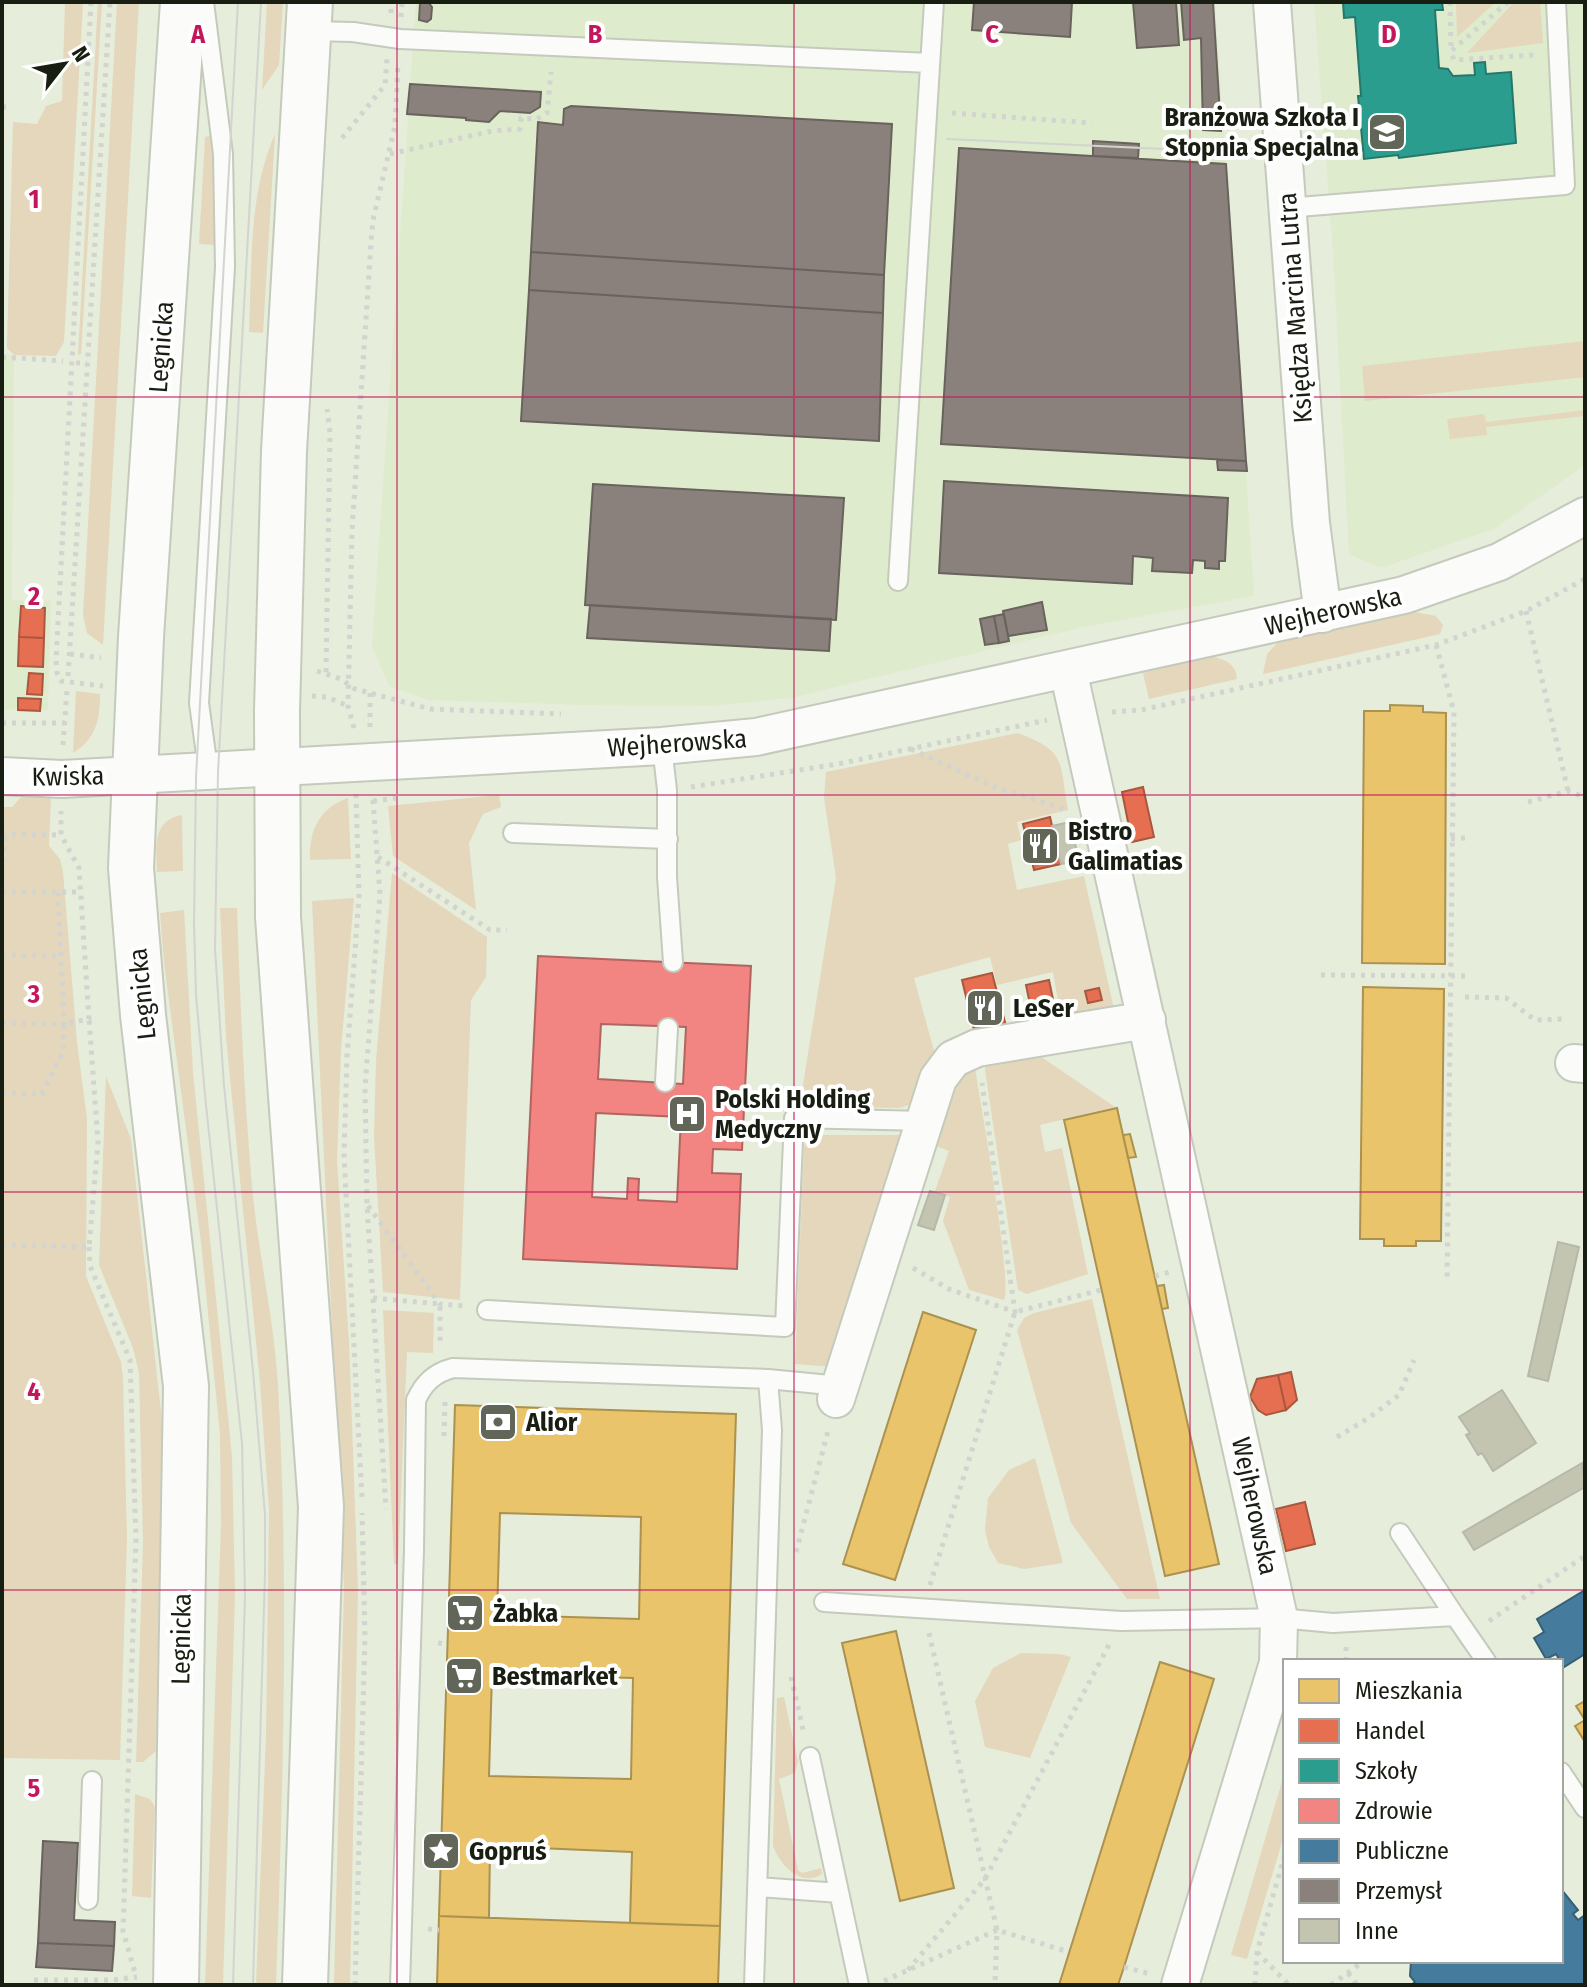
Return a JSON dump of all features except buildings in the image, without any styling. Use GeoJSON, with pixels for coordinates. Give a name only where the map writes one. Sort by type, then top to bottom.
{"type":"FeatureCollection","features":[{"type":"Feature","properties":{"kind":"main road","name":"Legnicka"},"geometry":{"type":"LineString","coordinates":[[156,1981],[186,1386],[131,868],[133,774],[183,2]]}},
{"type":"Feature","properties":{"kind":"main road"},"geometry":{"type":"LineString","coordinates":[[305,1985],[321,1507],[278,917],[278,678],[284,451],[310,16]]}},
{"type":"Feature","properties":{"kind":"street","name":"Księdza Marcina Lutra"},"geometry":{"type":"LineString","coordinates":[[1272,2],[1311,523],[1323,614]]}},
{"type":"Feature","properties":{"kind":"street","name":"Wejherowska"},"geometry":{"type":"LineString","coordinates":[[208,769],[662,746],[756,737],[1404,595],[1499,562],[1585,516]]}},
{"type":"Feature","properties":{"kind":"street","name":"Wejherowska"},"geometry":{"type":"LineString","coordinates":[[1068,670],[1279,1618],[1278,1663],[1180,1985]]}},
{"type":"Feature","properties":{"kind":"street","name":"Kwiska"},"geometry":{"type":"LineString","coordinates":[[2,776],[62,779],[208,769]]}},
{"type":"Feature","properties":{"kind":"street"},"geometry":{"type":"LineString","coordinates":[[838,1392],[938,1079],[953,1059],[967,1050],[1147,1020]]}},
{"type":"Feature","properties":{"kind":"lane"},"geometry":{"type":"LineString","coordinates":[[204,2],[223,154],[225,267],[199,703],[208,769]]}},
{"type":"Feature","properties":{"kind":"lane"},"geometry":{"type":"LineString","coordinates":[[898,581],[934,2]]}},
{"type":"Feature","properties":{"kind":"lane"},"geometry":{"type":"LineString","coordinates":[[1287,208],[1565,185],[1556,2]]}},
{"type":"Feature","properties":{"kind":"lane"},"geometry":{"type":"LineString","coordinates":[[310,16],[353,32],[400,39],[930,63]]}},
{"type":"Feature","properties":{"kind":"lane"},"geometry":{"type":"LineString","coordinates":[[662,746],[667,790],[667,877],[673,962]]}},
{"type":"Feature","properties":{"kind":"lane"},"geometry":{"type":"LineString","coordinates":[[513,833],[668,839]]}},
{"type":"Feature","properties":{"kind":"lane"},"geometry":{"type":"LineString","coordinates":[[665,1082],[668,1028]]}},
{"type":"Feature","properties":{"kind":"lane"},"geometry":{"type":"LineString","coordinates":[[480,1308],[785,1327],[794,1118],[926,1121]]}},
{"type":"Feature","properties":{"kind":"lane"},"geometry":{"type":"LineString","coordinates":[[400,1985],[416,1400],[422,1387],[440,1371],[453,1368],[768,1379],[838,1392]]}},
{"type":"Feature","properties":{"kind":"lane"},"geometry":{"type":"LineString","coordinates":[[754,1985],[772,1430],[768,1379]]}},
{"type":"Feature","properties":{"kind":"lane"},"geometry":{"type":"LineString","coordinates":[[1400,1533],[1485,1659]]}},
{"type":"Feature","properties":{"kind":"lane"},"geometry":{"type":"LineString","coordinates":[[824,1602],[1121,1621],[1279,1618],[1333,1623],[1455,1616]]}},
{"type":"Feature","properties":{"kind":"lane"},"geometry":{"type":"LineString","coordinates":[[810,1757],[859,1985]]}},
{"type":"Feature","properties":{"kind":"lane"},"geometry":{"type":"LineString","coordinates":[[1563,1775],[1585,1808]]}},
{"type":"Feature","properties":{"kind":"lane"},"geometry":{"type":"LineString","coordinates":[[88,1900],[92,1781]]}},
{"type":"Feature","properties":{"kind":"lane"},"geometry":{"type":"LineString","coordinates":[[758,1887],[839,1893]]}},
{"type":"Feature","properties":{"kind":"path"},"geometry":{"type":"LineString","coordinates":[[91,2],[56,661],[61,681],[105,686]]}},
{"type":"Feature","properties":{"kind":"path"},"geometry":{"type":"LineString","coordinates":[[68,676],[110,2]]}},
{"type":"Feature","properties":{"kind":"path"},"geometry":{"type":"LineString","coordinates":[[354,733],[348,706],[352,531],[373,220],[395,126],[402,2]]}},
{"type":"Feature","properties":{"kind":"path"},"geometry":{"type":"LineString","coordinates":[[1450,2],[1454,60],[1559,53]]}},
{"type":"Feature","properties":{"kind":"path"},"geometry":{"type":"LineString","coordinates":[[1451,51],[1508,2]]}},
{"type":"Feature","properties":{"kind":"path"},"geometry":{"type":"LineString","coordinates":[[390,154],[492,131],[520,129],[521,118],[537,119],[547,113],[553,47]]}},
{"type":"Feature","properties":{"kind":"path"},"geometry":{"type":"LineString","coordinates":[[336,145],[385,85]]}},
{"type":"Feature","properties":{"kind":"path"},"geometry":{"type":"LineString","coordinates":[[927,111],[1092,123]]}},
{"type":"Feature","properties":{"kind":"path"},"geometry":{"type":"LineString","coordinates":[[2,357],[63,361]]}},
{"type":"Feature","properties":{"kind":"path"},"geometry":{"type":"LineString","coordinates":[[76,363],[87,363]]}},
{"type":"Feature","properties":{"kind":"path"},"geometry":{"type":"LineString","coordinates":[[326,672],[330,433],[327,405]]}},
{"type":"Feature","properties":{"kind":"path"},"geometry":{"type":"LineString","coordinates":[[1526,611],[1568,791]]}},
{"type":"Feature","properties":{"kind":"path"},"geometry":{"type":"LineString","coordinates":[[1436,645],[1454,712],[1447,1282]]}},
{"type":"Feature","properties":{"kind":"path"},"geometry":{"type":"LineString","coordinates":[[70,654],[106,659]]}},
{"type":"Feature","properties":{"kind":"path"},"geometry":{"type":"LineString","coordinates":[[317,671],[326,672],[370,693],[430,709],[573,715]]}},
{"type":"Feature","properties":{"kind":"path"},"geometry":{"type":"LineString","coordinates":[[63,749],[67,690]]}},
{"type":"Feature","properties":{"kind":"path"},"geometry":{"type":"LineString","coordinates":[[370,693],[370,738]]}},
{"type":"Feature","properties":{"kind":"path"},"geometry":{"type":"LineString","coordinates":[[319,697],[348,706]]}},
{"type":"Feature","properties":{"kind":"path"},"geometry":{"type":"LineString","coordinates":[[2,723],[65,723]]}},
{"type":"Feature","properties":{"kind":"path"},"geometry":{"type":"LineString","coordinates":[[910,749],[994,787],[1077,813]]}},
{"type":"Feature","properties":{"kind":"path"},"geometry":{"type":"LineString","coordinates":[[374,791],[380,894],[365,1087],[367,1205],[380,1377],[386,1523]]}},
{"type":"Feature","properties":{"kind":"path"},"geometry":{"type":"LineString","coordinates":[[1528,802],[1568,791],[1585,797]]}},
{"type":"Feature","properties":{"kind":"path"},"geometry":{"type":"LineString","coordinates":[[355,1985],[364,1622],[362,1485],[344,1156],[347,1056],[359,897],[356,794]]}},
{"type":"Feature","properties":{"kind":"path"},"geometry":{"type":"LineString","coordinates":[[61,809],[61,835],[79,868],[98,1142],[90,1266],[130,1360],[136,1540],[123,1931],[156,1981]]}},
{"type":"Feature","properties":{"kind":"path"},"geometry":{"type":"LineString","coordinates":[[61,835],[3,834],[2,892],[81,892]]}},
{"type":"Feature","properties":{"kind":"path"},"geometry":{"type":"LineString","coordinates":[[1451,839],[1465,838]]}},
{"type":"Feature","properties":{"kind":"path"},"geometry":{"type":"LineString","coordinates":[[377,857],[490,930],[507,930]]}},
{"type":"Feature","properties":{"kind":"path"},"geometry":{"type":"LineString","coordinates":[[2,1093],[42,1094],[63,1051],[58,893]]}},
{"type":"Feature","properties":{"kind":"path"},"geometry":{"type":"LineString","coordinates":[[2,955],[59,956]]}},
{"type":"Feature","properties":{"kind":"path"},"geometry":{"type":"LineString","coordinates":[[1321,975],[1465,976]]}},
{"type":"Feature","properties":{"kind":"path"},"geometry":{"type":"LineString","coordinates":[[1465,997],[1506,998],[1535,1020],[1565,1019]]}},
{"type":"Feature","properties":{"kind":"path"},"geometry":{"type":"LineString","coordinates":[[2,1023],[64,1024],[89,1019]]}},
{"type":"Feature","properties":{"kind":"path"},"geometry":{"type":"LineString","coordinates":[[885,1252],[949,1289],[1015,1312],[977,1048]]}},
{"type":"Feature","properties":{"kind":"path"},"geometry":{"type":"LineString","coordinates":[[367,1205],[440,1304],[440,1371]]}},
{"type":"Feature","properties":{"kind":"path"},"geometry":{"type":"LineString","coordinates":[[2,1245],[89,1247]]}},
{"type":"Feature","properties":{"kind":"path"},"geometry":{"type":"LineString","coordinates":[[372,1298],[480,1308]]}},
{"type":"Feature","properties":{"kind":"path"},"geometry":{"type":"LineString","coordinates":[[1337,1437],[1399,1395],[1414,1360]]}},
{"type":"Feature","properties":{"kind":"path"},"geometry":{"type":"LineString","coordinates":[[796,1552],[838,1392]]}},
{"type":"Feature","properties":{"kind":"path"},"geometry":{"type":"LineString","coordinates":[[1468,1635],[1585,1556]]}},
{"type":"Feature","properties":{"kind":"path"},"geometry":{"type":"LineString","coordinates":[[908,1970],[985,1879],[1121,1621]]}},
{"type":"Feature","properties":{"kind":"path"},"geometry":{"type":"LineString","coordinates":[[438,1643],[448,1644]]}},
{"type":"Feature","properties":{"kind":"path"},"geometry":{"type":"LineString","coordinates":[[789,1668],[810,1757]]}},
{"type":"Feature","properties":{"kind":"path"},"geometry":{"type":"LineString","coordinates":[[1255,1985],[1257,1952],[1283,1861]]}},
{"type":"Feature","properties":{"kind":"path"},"geometry":{"type":"LineString","coordinates":[[428,1929],[439,1930]]}},
{"type":"Feature","properties":{"kind":"path"},"geometry":{"type":"LineString","coordinates":[[875,1985],[997,1930],[995,1985]]}},
{"type":"Feature","properties":{"kind":"path"},"geometry":{"type":"LineString","coordinates":[[1257,1952],[1289,1985]]}},
{"type":"Feature","properties":{"kind":"path"},"geometry":{"type":"LineString","coordinates":[[1331,1985],[1361,1963]]}},
{"type":"Feature","properties":{"kind":"path"},"geometry":{"type":"LineString","coordinates":[[1348,1973],[1357,1985]]}},
{"type":"Feature","properties":{"kind":"path"},"geometry":{"type":"LineString","coordinates":[[34,1980],[156,1981]]}},
{"type":"Feature","properties":{"kind":"path"},"geometry":{"type":"LineString","coordinates":[[139,1985],[156,1981]]}},
{"type":"Feature","properties":{"kind":"shaded area"},"geometry":{"type":"Polygon","coordinates":[[[65,2],[83,2],[64,342],[56,356],[14,355],[7,348],[13,122],[37,124],[46,106],[62,101],[65,2]]]}},
{"type":"Feature","properties":{"kind":"shaded area"},"geometry":{"type":"Polygon","coordinates":[[[98,2],[102,2],[81,354],[78,355],[98,2]]]}},
{"type":"Feature","properties":{"kind":"shaded area"},"geometry":{"type":"Polygon","coordinates":[[[117,2],[139,2],[103,645],[87,633],[83,615],[117,2]]]}},
{"type":"Feature","properties":{"kind":"shaded area"},"geometry":{"type":"Polygon","coordinates":[[[267,2],[283,2],[279,65],[262,90],[267,2]]]}},
{"type":"Feature","properties":{"kind":"shaded area"},"geometry":{"type":"Polygon","coordinates":[[[416,2],[1215,2],[1254,596],[1083,627],[791,698],[710,706],[584,705],[429,700],[389,686],[372,646],[416,2]]]}},
{"type":"Feature","properties":{"kind":"shaded area"},"geometry":{"type":"Polygon","coordinates":[[[1314,2],[1585,2],[1585,465],[1494,529],[1381,568],[1349,554],[1333,252],[1314,2]]]}},
{"type":"Feature","properties":{"kind":"shaded area"},"geometry":{"type":"Polygon","coordinates":[[[1496,2],[1457,37],[1456,4],[1496,2]]]}},
{"type":"Feature","properties":{"kind":"shaded area"},"geometry":{"type":"Polygon","coordinates":[[[1514,2],[1540,2],[1543,43],[1467,53],[1514,2]]]}},
{"type":"Feature","properties":{"kind":"shaded area"},"geometry":{"type":"Polygon","coordinates":[[[275,134],[263,333],[249,332],[256,206],[266,157],[275,134]]]}},
{"type":"Feature","properties":{"kind":"shaded area"},"geometry":{"type":"Polygon","coordinates":[[[209,136],[217,171],[215,245],[199,244],[205,137],[209,136]]]}},
{"type":"Feature","properties":{"kind":"shaded area"},"geometry":{"type":"Polygon","coordinates":[[[1585,341],[1585,377],[1365,401],[1362,366],[1585,341]]]}},
{"type":"Feature","properties":{"kind":"shaded area"},"geometry":{"type":"Polygon","coordinates":[[[2,355],[14,355],[12,600],[51,601],[48,710],[2,709],[2,355]]]}},
{"type":"Feature","properties":{"kind":"shaded area"},"geometry":{"type":"Polygon","coordinates":[[[1585,410],[1585,416],[1486,427],[1487,435],[1450,439],[1447,419],[1484,414],[1486,422],[1585,410]]]}},
{"type":"Feature","properties":{"kind":"shaded area"},"geometry":{"type":"Polygon","coordinates":[[[1415,612],[1436,616],[1443,625],[1440,634],[1263,674],[1267,654],[1278,642],[1415,612]]]}},
{"type":"Feature","properties":{"kind":"shaded area"},"geometry":{"type":"Polygon","coordinates":[[[1211,656],[1232,666],[1237,679],[1149,699],[1143,673],[1211,656]]]}},
{"type":"Feature","properties":{"kind":"shaded area"},"geometry":{"type":"Polygon","coordinates":[[[76,691],[100,694],[100,703],[92,735],[73,753],[76,691]]]}},
{"type":"Feature","properties":{"kind":"shaded area"},"geometry":{"type":"Polygon","coordinates":[[[1018,733],[1046,746],[1053,753],[1061,770],[1068,810],[1017,822],[1021,840],[1008,844],[1017,890],[1084,876],[1114,1009],[1062,1023],[1053,972],[997,985],[990,957],[914,978],[936,1058],[912,1104],[899,1108],[816,1107],[805,1099],[803,1085],[836,878],[824,798],[826,772],[1018,733]]]}},
{"type":"Feature","properties":{"kind":"shaded area"},"geometry":{"type":"Polygon","coordinates":[[[23,795],[51,798],[49,846],[60,859],[63,872],[77,1042],[87,1119],[86,1276],[121,1362],[123,1377],[127,1539],[120,1760],[2,1758],[2,807],[12,807],[23,795]]]}},
{"type":"Feature","properties":{"kind":"shaded area"},"geometry":{"type":"Polygon","coordinates":[[[499,795],[501,807],[483,814],[469,843],[476,910],[393,856],[388,806],[499,795]]]}},
{"type":"Feature","properties":{"kind":"shaded area"},"geometry":{"type":"Polygon","coordinates":[[[348,798],[351,859],[310,860],[311,839],[318,822],[330,808],[348,798]]]}},
{"type":"Feature","properties":{"kind":"shaded area"},"geometry":{"type":"Polygon","coordinates":[[[182,815],[183,871],[157,872],[157,845],[161,829],[172,818],[182,815]]]}},
{"type":"Feature","properties":{"kind":"shaded area"},"geometry":{"type":"Polygon","coordinates":[[[392,873],[487,937],[486,977],[471,1000],[460,1300],[383,1292],[374,1136],[376,1061],[392,873]]]}},
{"type":"Feature","properties":{"kind":"shaded area"},"geometry":{"type":"Polygon","coordinates":[[[354,898],[341,1050],[337,1160],[349,1342],[358,1589],[350,1985],[334,1985],[344,1587],[312,901],[354,898]]]}},
{"type":"Feature","properties":{"kind":"shaded area"},"geometry":{"type":"Polygon","coordinates":[[[220,908],[237,908],[249,1151],[276,1360],[281,1460],[284,1685],[276,1985],[256,1985],[266,1736],[269,1509],[260,1383],[226,1037],[220,908]]]}},
{"type":"Feature","properties":{"kind":"shaded area"},"geometry":{"type":"Polygon","coordinates":[[[184,910],[193,1072],[232,1456],[235,1594],[223,1985],[205,1985],[221,1525],[220,1435],[201,1242],[160,913],[184,910]]]}},
{"type":"Feature","properties":{"kind":"shaded area"},"geometry":{"type":"Polygon","coordinates":[[[1034,1052],[1115,1107],[1040,1125],[1045,1152],[1062,1148],[1088,1274],[1027,1294],[1018,1290],[985,1070],[986,1060],[1034,1052]]]}},
{"type":"Feature","properties":{"kind":"shaded area"},"geometry":{"type":"Polygon","coordinates":[[[975,1068],[1000,1228],[1006,1287],[1004,1300],[969,1290],[943,1221],[950,1197],[935,1191],[949,1151],[931,1144],[954,1073],[975,1068]]]}},
{"type":"Feature","properties":{"kind":"shaded area"},"geometry":{"type":"Polygon","coordinates":[[[106,1076],[131,1139],[162,1421],[156,1751],[143,1762],[136,1762],[143,1542],[139,1373],[133,1348],[99,1265],[106,1076]]]}},
{"type":"Feature","properties":{"kind":"shaded area"},"geometry":{"type":"Polygon","coordinates":[[[812,1135],[899,1135],[907,1140],[835,1367],[795,1364],[804,1146],[812,1135]]]}},
{"type":"Feature","properties":{"kind":"shaded area"},"geometry":{"type":"Polygon","coordinates":[[[1092,1299],[1160,1599],[1127,1599],[1071,1523],[1017,1330],[1024,1318],[1034,1313],[1092,1299]]]}},
{"type":"Feature","properties":{"kind":"shaded area"},"geometry":{"type":"Polygon","coordinates":[[[383,1310],[434,1313],[433,1353],[407,1352],[398,1562],[394,1565],[383,1310]]]}},
{"type":"Feature","properties":{"kind":"shaded area"},"geometry":{"type":"Polygon","coordinates":[[[1035,1458],[1063,1563],[1024,1569],[998,1563],[989,1547],[985,1530],[988,1498],[1009,1470],[1035,1458]]]}},
{"type":"Feature","properties":{"kind":"shaded area"},"geometry":{"type":"Polygon","coordinates":[[[1021,1653],[1071,1657],[1030,1758],[985,1747],[975,1701],[993,1668],[1021,1653]]]}},
{"type":"Feature","properties":{"kind":"shaded area"},"geometry":{"type":"Polygon","coordinates":[[[784,1697],[798,1761],[795,1773],[779,1779],[798,1870],[802,1873],[821,1868],[822,1874],[814,1878],[792,1872],[773,1846],[777,1698],[784,1697]]]}},
{"type":"Feature","properties":{"kind":"shaded area"},"geometry":{"type":"Polygon","coordinates":[[[1283,1778],[1283,1839],[1247,1959],[1231,1955],[1283,1778]]]}},
{"type":"Feature","properties":{"kind":"shaded area"},"geometry":{"type":"Polygon","coordinates":[[[135,1794],[150,1799],[155,1807],[151,1898],[132,1896],[135,1794]]]}},
{"type":"Feature","properties":{"kind":"tram line"},"geometry":{"type":"LineString","coordinates":[[233,1985],[245,1597],[242,1443],[206,1105],[196,995],[194,924],[196,777],[238,2]]}},
{"type":"Feature","properties":{"kind":"tram line"},"geometry":{"type":"LineString","coordinates":[[253,1985],[265,1515],[224,1086],[215,949],[218,772],[261,2]]}},
{"type":"Feature","properties":{"kind":"tram line"},"geometry":{"type":"LineString","coordinates":[[947,139],[1209,151]]}},
{"type":"Feature","properties":{"kind":"place","name":"Branżowa Szkoła I Stopnia Specjalna"},"geometry":{"type":"Point","coordinates":[1387,132]}},
{"type":"Feature","properties":{"kind":"place","name":"Bistro Galimatias"},"geometry":{"type":"Point","coordinates":[1040,846]}},
{"type":"Feature","properties":{"kind":"place","name":"LeSer"},"geometry":{"type":"Point","coordinates":[985,1008]}},
{"type":"Feature","properties":{"kind":"place","name":"Polski Holding Medyczny"},"geometry":{"type":"Point","coordinates":[687,1114]}},
{"type":"Feature","properties":{"kind":"place","name":"Alior"},"geometry":{"type":"Point","coordinates":[498,1422]}},
{"type":"Feature","properties":{"kind":"place","name":"Żabka"},"geometry":{"type":"Point","coordinates":[465,1613]}},
{"type":"Feature","properties":{"kind":"place","name":"Bestmarket"},"geometry":{"type":"Point","coordinates":[464,1676]}},
{"type":"Feature","properties":{"kind":"place","name":"Gopruś"},"geometry":{"type":"Point","coordinates":[441,1851]}}]}
